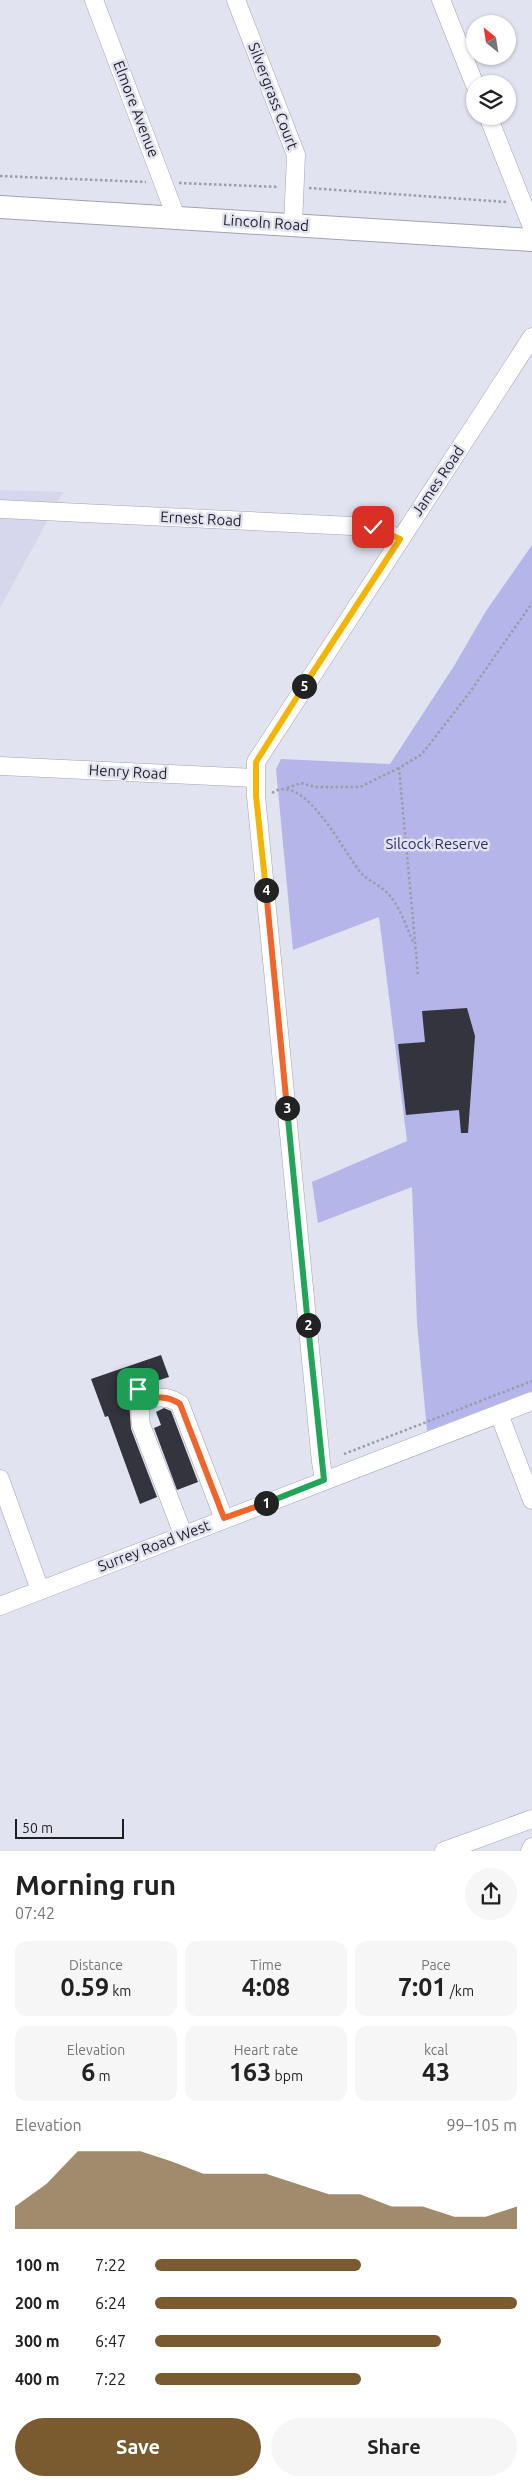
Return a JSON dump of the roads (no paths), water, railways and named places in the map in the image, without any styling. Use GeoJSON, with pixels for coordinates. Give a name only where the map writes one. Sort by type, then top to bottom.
{"type":"FeatureCollection","features":[{"type":"Feature","properties":{"kind":"main road","name":"Lincoln Road"},"geometry":{"type":"LineString","coordinates":[[0,207],[532,240]]}},
{"type":"Feature","properties":{"kind":"street","name":"Elmore Avenue"},"geometry":{"type":"LineString","coordinates":[[94,0],[176,218]]}},
{"type":"Feature","properties":{"kind":"street","name":"Silvergrass Court"},"geometry":{"type":"LineString","coordinates":[[236,0],[296,155],[293,225]]}},
{"type":"Feature","properties":{"kind":"street"},"geometry":{"type":"LineString","coordinates":[[441,0],[471,75]]}},
{"type":"Feature","properties":{"kind":"street"},"geometry":{"type":"LineString","coordinates":[[492,125],[532,227]]}},
{"type":"Feature","properties":{"kind":"street","name":"James Road"},"geometry":{"type":"LineString","coordinates":[[324,1480],[256,796],[256,762],[265,745],[532,337]]}},
{"type":"Feature","properties":{"kind":"street","name":"Ernest Road"},"geometry":{"type":"LineString","coordinates":[[0,509],[373,527],[400,539]]}},
{"type":"Feature","properties":{"kind":"street","name":"Henry Road"},"geometry":{"type":"LineString","coordinates":[[0,766],[256,778]]}},
{"type":"Feature","properties":{"kind":"street"},"geometry":{"type":"LineString","coordinates":[[183,1534],[141,1426],[139,1412],[140,1394],[173,1399],[180,1404],[224,1518]]}},
{"type":"Feature","properties":{"kind":"street","name":"Surrey Road West"},"geometry":{"type":"LineString","coordinates":[[0,1606],[224,1518],[532,1401]]}},
{"type":"Feature","properties":{"kind":"street"},"geometry":{"type":"LineString","coordinates":[[499,1414],[532,1500]]}},
{"type":"Feature","properties":{"kind":"street"},"geometry":{"type":"LineString","coordinates":[[0,1479],[40,1590]]}},
{"type":"Feature","properties":{"kind":"street"},"geometry":{"type":"LineString","coordinates":[[444,1851],[532,1819]]}},
{"type":"Feature","properties":{"kind":"street"},"geometry":{"type":"LineString","coordinates":[[530,1851],[532,1847]]}},
{"type":"Feature","properties":{"kind":"park label","name":"Silcock Reserve"},"geometry":{"type":"Point","coordinates":[437,844]}}]}
